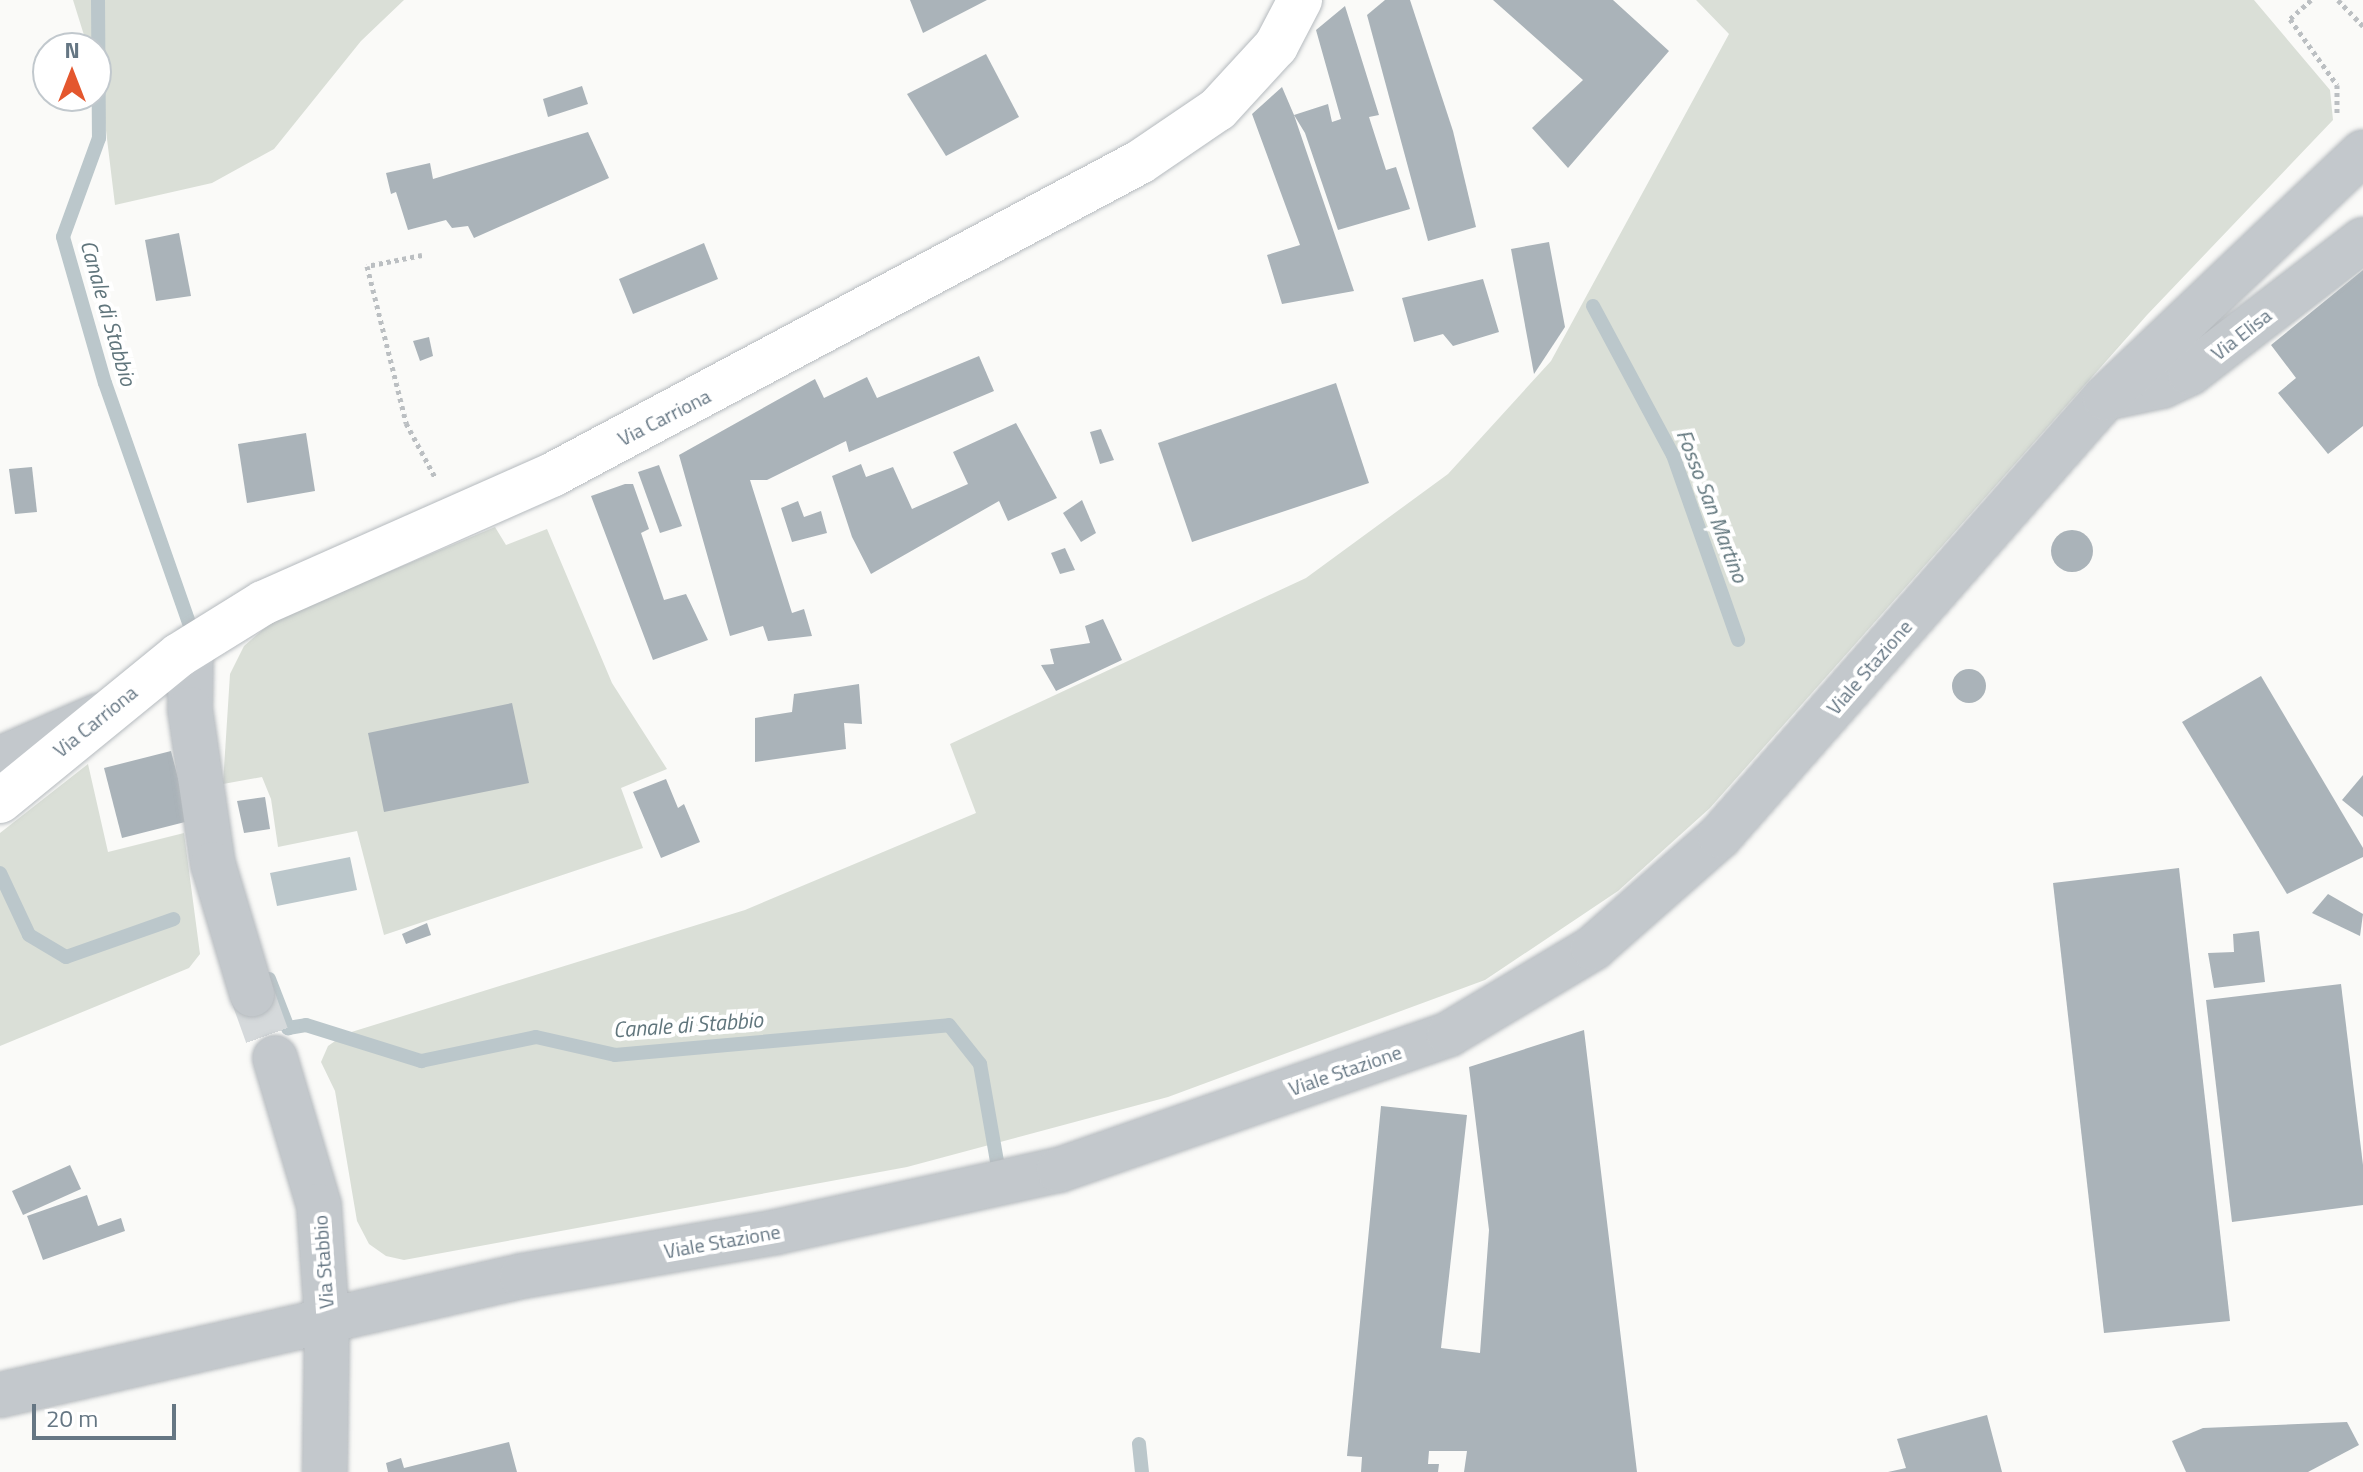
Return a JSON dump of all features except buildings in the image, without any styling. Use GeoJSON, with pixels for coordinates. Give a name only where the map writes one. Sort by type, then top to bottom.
{"type":"FeatureCollection","features":[{"type":"Feature","properties":{"kind":"main road","name":"Via Carriona"},"geometry":{"type":"LineString","coordinates":[[0,801],[100,714],[191,647],[263,603],[456,517],[661,419],[1140,162],[1218,109],[1276,46],[1300,0]]}},
{"type":"Feature","properties":{"kind":"street","name":"Viale Stazione"},"geometry":{"type":"LineString","coordinates":[[0,1395],[522,1276],[776,1232],[1059,1170],[1449,1034],[1593,948],[1720,836],[2105,398],[2362,154]]}},
{"type":"Feature","properties":{"kind":"street","name":"Via Elisa"},"geometry":{"type":"LineString","coordinates":[[2105,398],[2162,386],[2190,373],[2363,240]]}},
{"type":"Feature","properties":{"kind":"street"},"geometry":{"type":"LineString","coordinates":[[191,647],[190,709],[213,864],[252,994]]}},
{"type":"Feature","properties":{"kind":"street"},"geometry":{"type":"LineString","coordinates":[[0,759],[100,714]]}},
{"type":"Feature","properties":{"kind":"street","name":"Via Stabbio"},"geometry":{"type":"LineString","coordinates":[[275,1058],[319,1206],[327,1321],[325,1472]]}},
{"type":"Feature","properties":{"kind":"path"},"geometry":{"type":"LineString","coordinates":[[2311,0],[2290,19],[2337,85],[2337,120],[2330,127],[2362,154]]}},
{"type":"Feature","properties":{"kind":"path"},"geometry":{"type":"LineString","coordinates":[[2338,0],[2363,26]]}},
{"type":"Feature","properties":{"kind":"path"},"geometry":{"type":"LineString","coordinates":[[422,255],[367,266],[406,423],[456,517]]}},
{"type":"Feature","properties":{"kind":"shaded area"},"geometry":{"type":"Polygon","coordinates":[[[73,0],[404,0],[361,41],[274,149],[212,183],[115,205],[104,112],[112,112],[112,32],[83,32],[73,0]]]}},
{"type":"Feature","properties":{"kind":"shaded area"},"geometry":{"type":"Polygon","coordinates":[[[1696,0],[2254,0],[2330,90],[2333,120],[2147,315],[1710,808],[1618,891],[1485,980],[1168,1097],[907,1167],[404,1260],[386,1256],[369,1244],[357,1221],[335,1091],[321,1062],[328,1046],[345,1034],[745,910],[976,813],[950,744],[1306,578],[1448,474],[1551,361],[1729,34],[1696,0]]]}},
{"type":"Feature","properties":{"kind":"shaded area"},"geometry":{"type":"Polygon","coordinates":[[[495,527],[506,545],[547,529],[612,683],[667,769],[621,788],[643,848],[384,935],[357,831],[278,847],[271,799],[262,777],[223,784],[230,674],[244,646],[274,620],[495,527]]]}},
{"type":"Feature","properties":{"kind":"shaded area"},"geometry":{"type":"Polygon","coordinates":[[[88,764],[108,852],[184,833],[200,954],[189,968],[0,1046],[0,833],[88,764]]]}},
{"type":"Feature","properties":{"kind":"shaded area"},"geometry":{"type":"Polygon","coordinates":[[[350,857],[357,890],[277,906],[270,873],[350,857]]]}},
{"type":"Feature","properties":{"kind":"waterway","name":"Canale di Stabbio"},"geometry":{"type":"LineString","coordinates":[[98,0],[99,138],[63,237],[105,383],[192,632]]}},
{"type":"Feature","properties":{"kind":"waterway","name":"Fosso San Martino"},"geometry":{"type":"LineString","coordinates":[[1593,306],[1673,455],[1738,640]]}},
{"type":"Feature","properties":{"kind":"waterway","name":"Canale di Stabbio"},"geometry":{"type":"LineString","coordinates":[[0,873],[29,935],[66,957],[174,919]]}},
{"type":"Feature","properties":{"kind":"waterway","name":"Canale di Stabbio"},"geometry":{"type":"LineString","coordinates":[[269,979],[288,1028],[306,1025],[421,1061],[536,1037],[615,1055],[949,1025],[980,1064],[998,1167]]}},
{"type":"Feature","properties":{"kind":"waterway","name":"Canale di Stabbio"},"geometry":{"type":"LineString","coordinates":[[1139,1444],[1142,1472]]}},
{"type":"Feature","properties":{"kind":"tunnel"},"geometry":{"type":"LineString","coordinates":[[252,994],[275,1058]]}}]}
